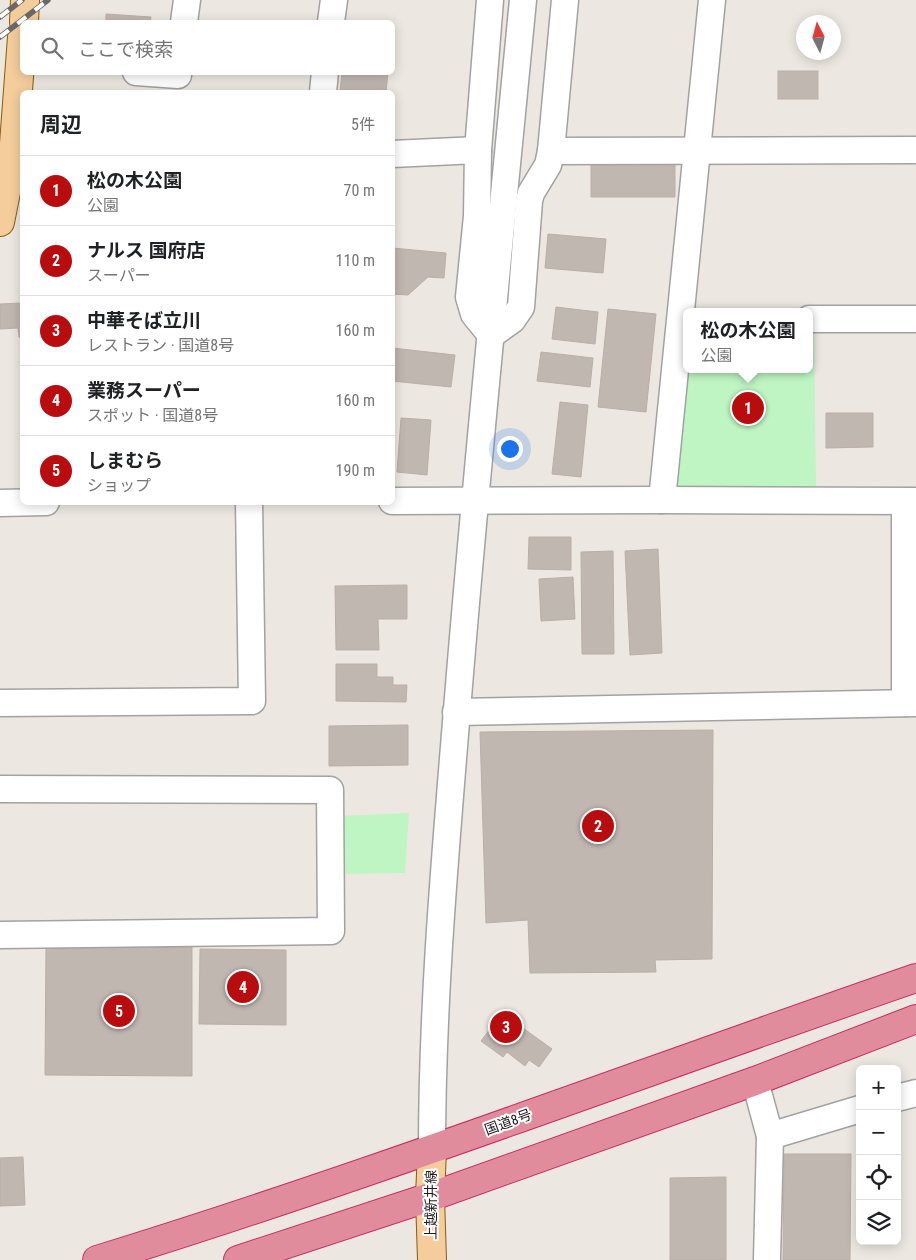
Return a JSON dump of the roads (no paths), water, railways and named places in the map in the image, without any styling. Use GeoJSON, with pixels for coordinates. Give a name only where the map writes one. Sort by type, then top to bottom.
{"type":"FeatureCollection","features":[{"type":"Feature","properties":{"kind":"highway","name":"国道8号"},"geometry":{"type":"LineString","coordinates":[[97,1260],[181,1234],[432,1150],[916,978]]}},
{"type":"Feature","properties":{"kind":"highway"},"geometry":{"type":"LineString","coordinates":[[238,1260],[430,1197],[755,1081],[916,1019]]}},
{"type":"Feature","properties":{"kind":"main road"},"geometry":{"type":"LineString","coordinates":[[24,20],[25,0]]}},
{"type":"Feature","properties":{"kind":"main road"},"geometry":{"type":"LineString","coordinates":[[0,222],[14,157],[20,75]]}},
{"type":"Feature","properties":{"kind":"main road","name":"上越新井線"},"geometry":{"type":"LineString","coordinates":[[432,1150],[430,1197],[432,1260]]}},
{"type":"Feature","properties":{"kind":"street"},"geometry":{"type":"LineString","coordinates":[[184,20],[187,0]]}},
{"type":"Feature","properties":{"kind":"street"},"geometry":{"type":"LineString","coordinates":[[331,20],[334,0]]}},
{"type":"Feature","properties":{"kind":"street"},"geometry":{"type":"LineString","coordinates":[[490,0],[478,150],[477,216],[469,298],[474,314],[491,335]]}},
{"type":"Feature","properties":{"kind":"street"},"geometry":{"type":"LineString","coordinates":[[432,1150],[432,1083],[440,917],[456,712],[474,502],[523,0]]}},
{"type":"Feature","properties":{"kind":"street"},"geometry":{"type":"LineString","coordinates":[[491,335],[512,320],[521,307],[529,201],[531,193],[548,166],[551,150],[565,0]]}},
{"type":"Feature","properties":{"kind":"street"},"geometry":{"type":"LineString","coordinates":[[685,308],[696,150],[712,0]]}},
{"type":"Feature","properties":{"kind":"street"},"geometry":{"type":"LineString","coordinates":[[151,75],[177,80]]}},
{"type":"Feature","properties":{"kind":"street"},"geometry":{"type":"LineString","coordinates":[[323,90],[325,75]]}},
{"type":"Feature","properties":{"kind":"street"},"geometry":{"type":"LineString","coordinates":[[395,154],[478,150]]}},
{"type":"Feature","properties":{"kind":"street"},"geometry":{"type":"LineString","coordinates":[[551,150],[916,150]]}},
{"type":"Feature","properties":{"kind":"street"},"geometry":{"type":"LineString","coordinates":[[813,319],[916,319]]}},
{"type":"Feature","properties":{"kind":"street"},"geometry":{"type":"LineString","coordinates":[[662,500],[683,327]]}},
{"type":"Feature","properties":{"kind":"street"},"geometry":{"type":"LineString","coordinates":[[395,501],[662,500],[911,502],[910,703],[456,712]]}},
{"type":"Feature","properties":{"kind":"street"},"geometry":{"type":"LineString","coordinates":[[0,503],[20,503]]}},
{"type":"Feature","properties":{"kind":"street"},"geometry":{"type":"LineString","coordinates":[[0,703],[252,700],[249,505]]}},
{"type":"Feature","properties":{"kind":"street"},"geometry":{"type":"LineString","coordinates":[[0,789],[330,790],[332,931],[0,935]]}},
{"type":"Feature","properties":{"kind":"street"},"geometry":{"type":"LineString","coordinates":[[755,1081],[770,1136],[767,1260]]}},
{"type":"Feature","properties":{"kind":"street"},"geometry":{"type":"LineString","coordinates":[[901,1097],[916,1093]]}},
{"type":"Feature","properties":{"kind":"street"},"geometry":{"type":"LineString","coordinates":[[770,1136],[857,1110]]}},
{"type":"Feature","properties":{"kind":"railway"},"geometry":{"type":"LineString","coordinates":[[0,17],[22,0]]}},
{"type":"Feature","properties":{"kind":"railway"},"geometry":{"type":"LineString","coordinates":[[22,20],[48,0]]}},
{"type":"Feature","properties":{"kind":"railway"},"geometry":{"type":"LineString","coordinates":[[0,37],[20,22]]}},
{"type":"Feature","properties":{"kind":"place","name":"松の木公園"},"geometry":{"type":"Point","coordinates":[748,408]}},
{"type":"Feature","properties":{"kind":"place","name":"ナルス 国府店"},"geometry":{"type":"Point","coordinates":[598,826]}},
{"type":"Feature","properties":{"kind":"place","name":"業務スーパー"},"geometry":{"type":"Point","coordinates":[243,987]}},
{"type":"Feature","properties":{"kind":"place","name":"しまむら"},"geometry":{"type":"Point","coordinates":[119,1011]}},
{"type":"Feature","properties":{"kind":"place","name":"中華そば立川"},"geometry":{"type":"Point","coordinates":[506,1027]}}]}
